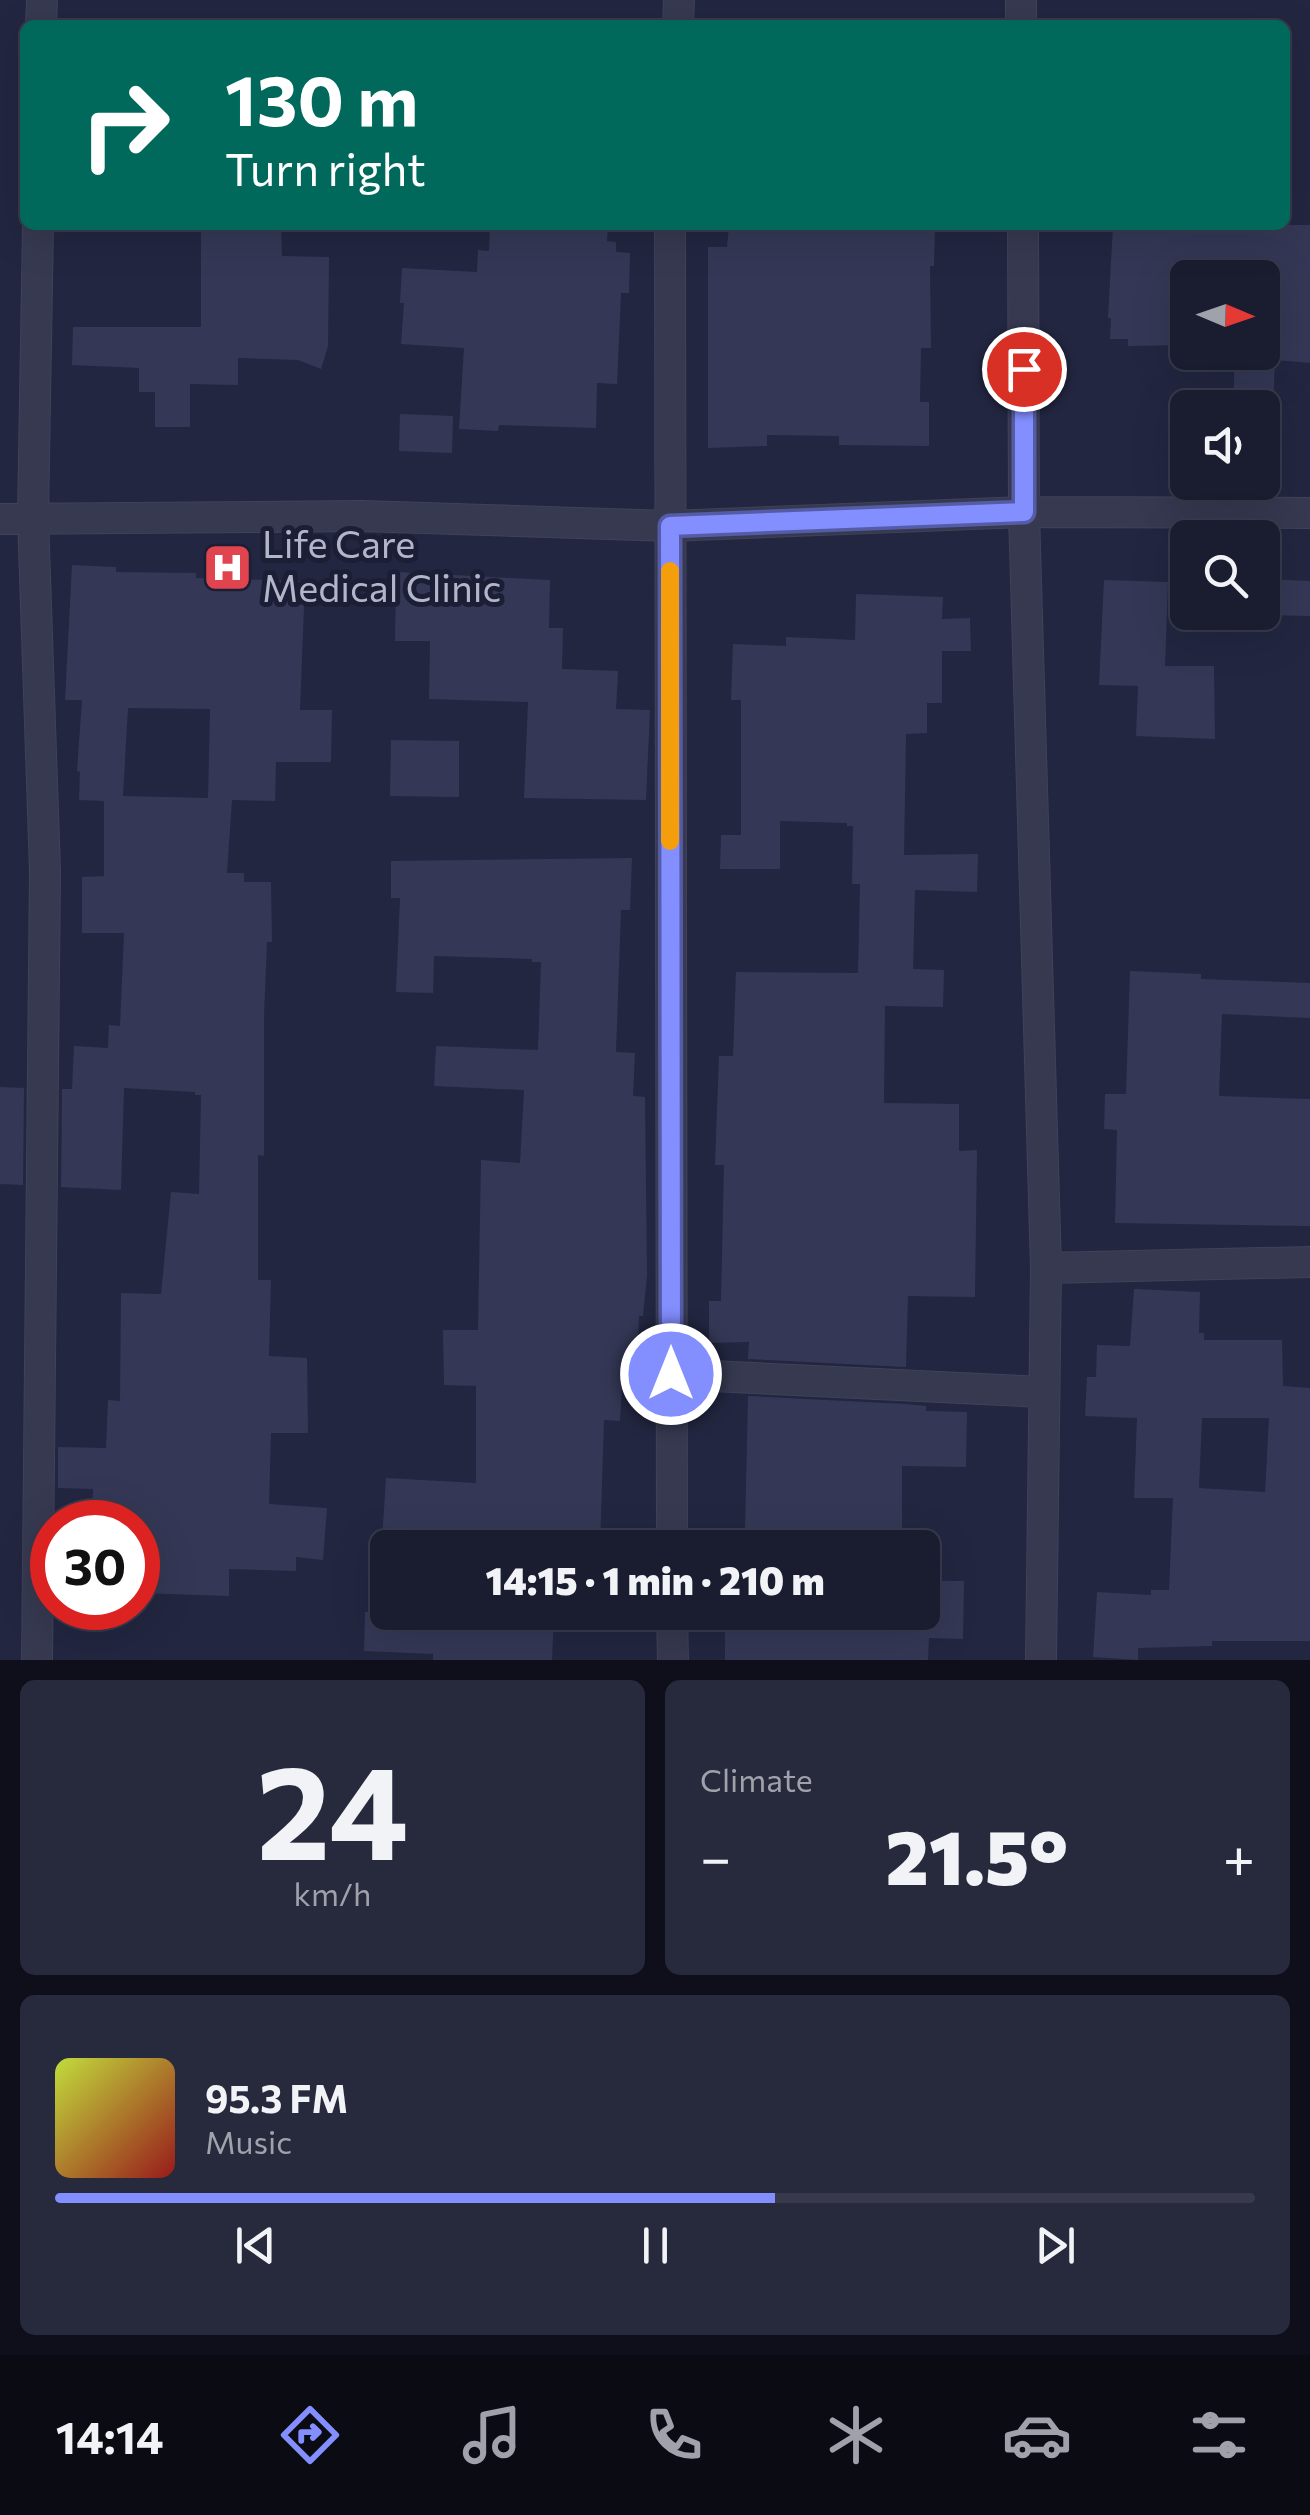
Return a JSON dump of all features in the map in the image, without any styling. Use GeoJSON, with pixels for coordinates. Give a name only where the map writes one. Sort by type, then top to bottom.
{"type":"FeatureCollection","features":[{"type":"Feature","properties":{"kind":"street"},"geometry":{"type":"LineString","coordinates":[[37,1660],[45,872],[33,517],[38,230]]}},
{"type":"Feature","properties":{"kind":"street"},"geometry":{"type":"LineString","coordinates":[[670,230],[672,1530]]}},
{"type":"Feature","properties":{"kind":"street"},"geometry":{"type":"LineString","coordinates":[[1023,230],[1024,512],[1046,1268],[1042,1660]]}},
{"type":"Feature","properties":{"kind":"street"},"geometry":{"type":"LineString","coordinates":[[0,519],[362,516],[670,526],[1024,512],[1310,514]]}},
{"type":"Feature","properties":{"kind":"street"},"geometry":{"type":"LineString","coordinates":[[1046,1268],[1310,1262]]}},
{"type":"Feature","properties":{"kind":"street"},"geometry":{"type":"LineString","coordinates":[[671,1374],[1044,1392]]}},
{"type":"Feature","properties":{"kind":"street"},"geometry":{"type":"LineString","coordinates":[[672,1630],[672,1660]]}},
{"type":"Feature","properties":{"kind":"building"},"geometry":{"type":"Polygon","coordinates":[[[1290,225],[1310,225],[1310,363],[1280,360],[1280,260],[1170,260],[1170,345],[1128,346],[1128,339],[1110,339],[1113,230],[1290,230],[1290,225]]]}},
{"type":"Feature","properties":{"kind":"building"},"geometry":{"type":"Polygon","coordinates":[[[201,230],[281,230],[282,256],[329,257],[328,346],[321,369],[298,360],[238,358],[238,385],[190,384],[190,427],[155,427],[155,392],[139,392],[139,368],[72,365],[73,327],[201,327],[201,230]]]}},
{"type":"Feature","properties":{"kind":"building"},"geometry":{"type":"Polygon","coordinates":[[[490,230],[608,230],[607,241],[616,242],[616,252],[630,253],[629,293],[621,293],[617,384],[597,383],[596,428],[499,425],[498,431],[459,429],[464,348],[401,344],[402,268],[477,272],[478,250],[489,251],[490,230]]]}},
{"type":"Feature","properties":{"kind":"building"},"geometry":{"type":"Polygon","coordinates":[[[729,230],[935,230],[934,266],[930,266],[931,348],[921,348],[920,402],[929,402],[929,446],[839,445],[839,436],[767,435],[767,446],[708,448],[708,247],[727,247],[729,230]]]}},
{"type":"Feature","properties":{"kind":"building"},"geometry":{"type":"Polygon","coordinates":[[[1234,370],[1275,370],[1274,390],[1234,390],[1234,370]]]}},
{"type":"Feature","properties":{"kind":"building"},"geometry":{"type":"Polygon","coordinates":[[[400,414],[453,416],[452,453],[399,451],[400,414]]]}},
{"type":"Feature","properties":{"kind":"building"},"geometry":{"type":"Polygon","coordinates":[[[72,565],[116,567],[116,572],[196,573],[196,578],[305,581],[300,710],[332,710],[331,762],[276,762],[275,801],[232,800],[227,873],[244,873],[244,882],[271,882],[272,942],[267,942],[264,1015],[264,1156],[258,1155],[258,1280],[271,1280],[269,1356],[307,1358],[308,1433],[271,1433],[269,1504],[327,1508],[323,1560],[296,1557],[296,1571],[229,1569],[229,1596],[160,1594],[160,1500],[93,1500],[93,1489],[58,1488],[58,1447],[106,1448],[108,1400],[120,1401],[121,1293],[161,1294],[171,1192],[199,1194],[201,1095],[124,1088],[121,1190],[61,1187],[62,1089],[72,1089],[74,1046],[108,1048],[109,1025],[120,1026],[124,933],[82,933],[82,877],[104,876],[104,801],[79,800],[82,700],[65,700],[72,565]],[[128,708],[123,796],[208,798],[210,709],[128,708]]]}},
{"type":"Feature","properties":{"kind":"building"},"geometry":{"type":"Polygon","coordinates":[[[396,572],[550,580],[549,628],[563,628],[562,669],[618,671],[616,709],[650,710],[646,800],[524,798],[528,702],[429,699],[430,641],[395,641],[396,572]]]}},
{"type":"Feature","properties":{"kind":"building"},"geometry":{"type":"Polygon","coordinates":[[[1104,580],[1168,582],[1165,666],[1214,666],[1215,739],[1136,736],[1138,686],[1099,685],[1104,580]]]}},
{"type":"Feature","properties":{"kind":"building"},"geometry":{"type":"Polygon","coordinates":[[[1280,580],[1310,581],[1310,616],[1280,615],[1280,580]]]}},
{"type":"Feature","properties":{"kind":"building"},"geometry":{"type":"Polygon","coordinates":[[[856,594],[943,597],[942,619],[970,618],[971,651],[942,651],[942,703],[927,703],[927,733],[906,734],[904,855],[978,854],[977,892],[915,890],[913,969],[944,970],[943,1007],[885,1006],[884,1103],[959,1104],[959,1151],[977,1150],[975,1297],[908,1296],[906,1367],[748,1359],[749,1342],[709,1343],[709,1301],[721,1301],[724,1165],[715,1165],[719,1056],[733,1056],[736,972],[858,973],[860,884],[852,884],[853,826],[780,821],[780,869],[720,869],[721,835],[741,835],[741,700],[731,700],[733,644],[786,646],[786,637],[855,640],[856,594]]]}},
{"type":"Feature","properties":{"kind":"building"},"geometry":{"type":"Polygon","coordinates":[[[391,740],[459,741],[459,797],[390,796],[391,740]]]}},
{"type":"Feature","properties":{"kind":"building"},"geometry":{"type":"Polygon","coordinates":[[[632,858],[630,910],[621,910],[616,1052],[635,1053],[633,1096],[645,1097],[647,1275],[643,1316],[639,1316],[637,1388],[622,1387],[620,1421],[604,1420],[601,1530],[383,1530],[386,1478],[476,1483],[476,1386],[444,1385],[443,1330],[478,1330],[481,1160],[520,1163],[524,1090],[434,1086],[436,1046],[538,1050],[541,962],[434,956],[433,993],[396,992],[400,898],[391,898],[391,861],[632,858]]]}},
{"type":"Feature","properties":{"kind":"building"},"geometry":{"type":"Polygon","coordinates":[[[1130,971],[1201,974],[1201,979],[1310,983],[1310,1018],[1222,1014],[1219,1096],[1310,1099],[1310,1226],[1115,1223],[1117,1130],[1104,1129],[1105,1094],[1126,1094],[1130,971]]]}},
{"type":"Feature","properties":{"kind":"building"},"geometry":{"type":"Polygon","coordinates":[[[0,1087],[24,1088],[23,1185],[0,1184],[0,1087]]]}},
{"type":"Feature","properties":{"kind":"building"},"geometry":{"type":"Polygon","coordinates":[[[1134,1289],[1200,1292],[1199,1333],[1204,1333],[1204,1340],[1282,1340],[1283,1386],[1310,1388],[1310,1641],[1212,1641],[1212,1646],[1138,1648],[1138,1660],[1093,1657],[1097,1592],[1151,1595],[1151,1590],[1169,1590],[1173,1498],[1134,1498],[1137,1418],[1085,1416],[1087,1377],[1096,1377],[1097,1345],[1130,1346],[1134,1289]],[[1202,1418],[1199,1488],[1265,1492],[1269,1418],[1202,1418]]]}},
{"type":"Feature","properties":{"kind":"building"},"geometry":{"type":"Polygon","coordinates":[[[748,1396],[905,1404],[926,1406],[926,1411],[967,1412],[966,1467],[902,1466],[902,1530],[745,1529],[748,1396]]]}},
{"type":"Feature","properties":{"kind":"building"},"geometry":{"type":"Polygon","coordinates":[[[940,1581],[964,1581],[963,1639],[929,1638],[928,1660],[725,1660],[725,1630],[940,1630],[940,1581]]]}},
{"type":"Feature","properties":{"kind":"building"},"geometry":{"type":"Polygon","coordinates":[[[365,1612],[370,1612],[370,1630],[553,1630],[552,1660],[433,1660],[433,1654],[364,1651],[365,1612]]]}},
{"type":"Feature","properties":{"kind":"slow traffic"},"geometry":{"type":"LineString","coordinates":[[670,571],[670,841]]}},
{"type":"Feature","properties":{"kind":"place","name":"Life Care Medical Clinic"},"geometry":{"type":"Point","coordinates":[227,567]}},
{"type":"Feature","properties":{"kind":"route"},"geometry":{"type":"LineString","coordinates":[[671,1374],[670,526],[1024,512],[1024,369]]}}]}
